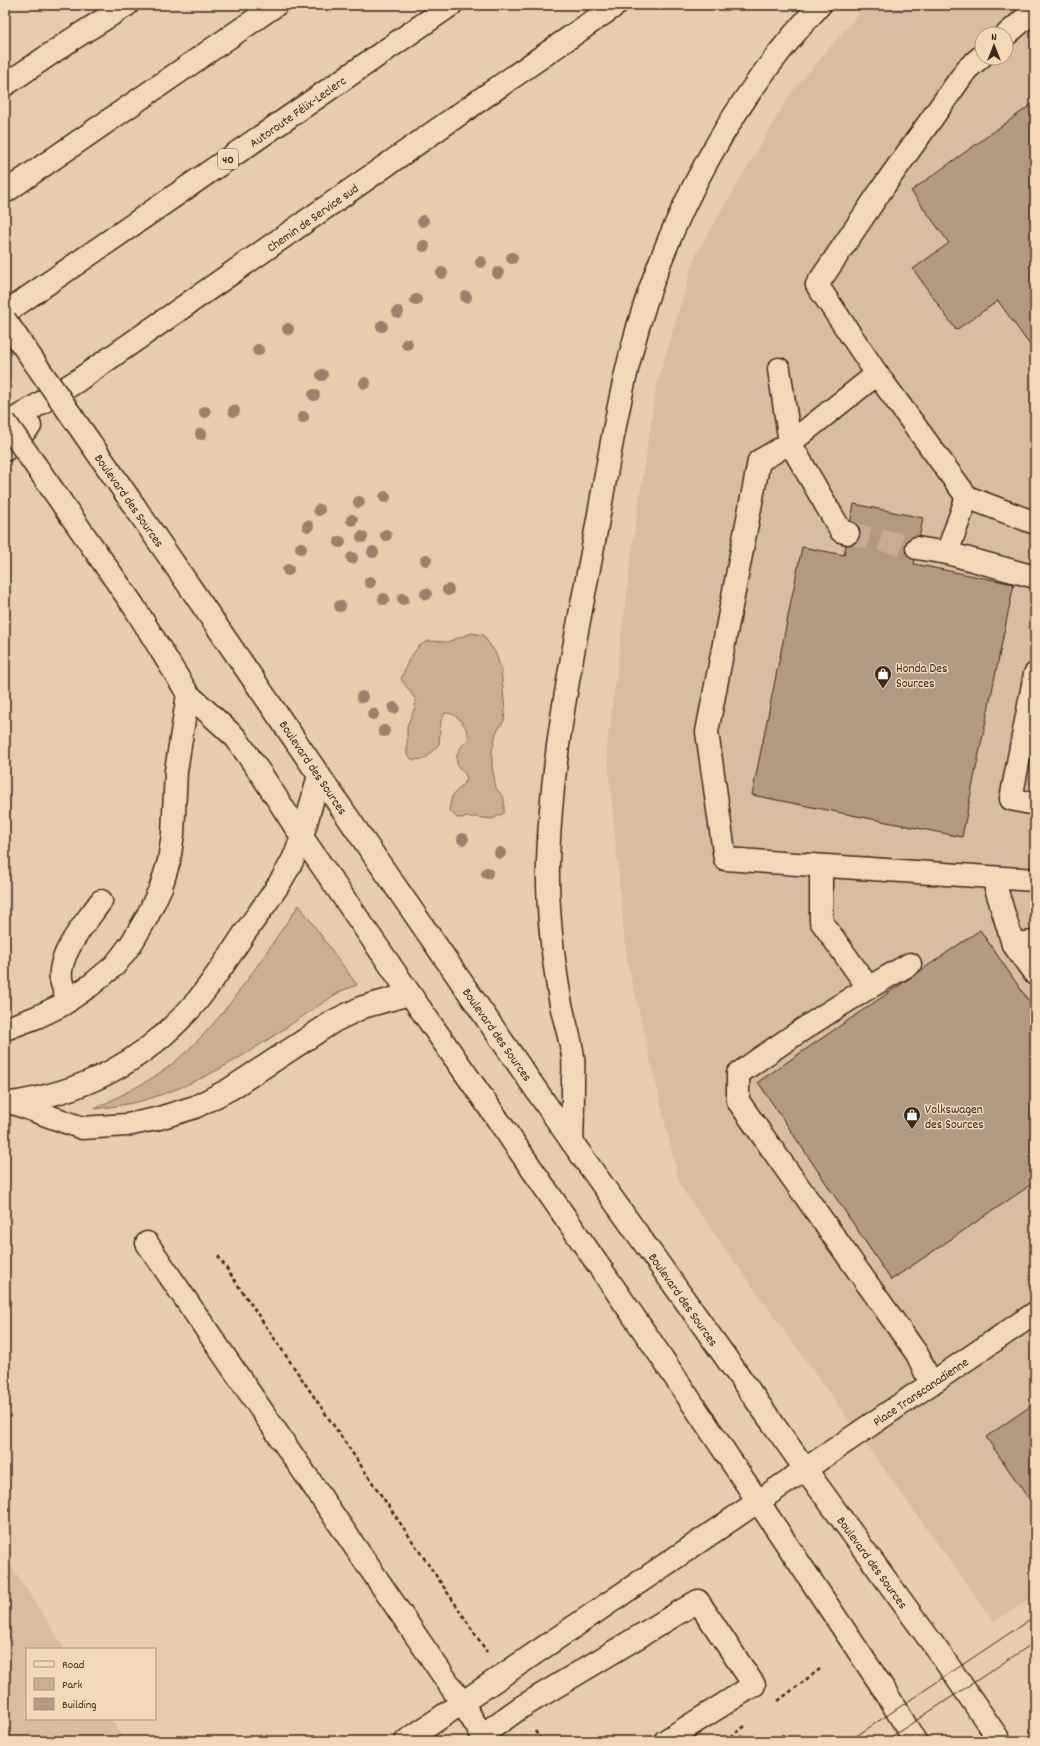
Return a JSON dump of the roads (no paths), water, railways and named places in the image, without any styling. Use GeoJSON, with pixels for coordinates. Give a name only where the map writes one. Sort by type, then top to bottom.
{"type":"FeatureCollection","features":[{"type":"Feature","properties":{"kind":"main road"},"geometry":{"type":"LineString","coordinates":[[71,40],[102,5]]}},
{"type":"Feature","properties":{"kind":"main road"},"geometry":{"type":"LineString","coordinates":[[5,85],[71,40],[128,5]]}},
{"type":"Feature","properties":{"kind":"main road"},"geometry":{"type":"LineString","coordinates":[[5,192],[276,5]]}},
{"type":"Feature","properties":{"kind":"main road","name":"Autoroute Félix-Leclerc"},"geometry":{"type":"LineString","coordinates":[[5,312],[451,5]]}},
{"type":"Feature","properties":{"kind":"main road","name":"Chemin de Service sud"},"geometry":{"type":"LineString","coordinates":[[5,425],[77,381],[616,5]]}},
{"type":"Feature","properties":{"kind":"main road"},"geometry":{"type":"LineString","coordinates":[[572,1142],[573,1057],[560,1001],[549,910],[548,862],[551,818],[555,768],[572,658],[626,376],[638,329],[648,298],[676,224],[721,134],[777,56],[820,5]]}},
{"type":"Feature","properties":{"kind":"main road"},"geometry":{"type":"LineString","coordinates":[[1014,28],[1035,10]]}},
{"type":"Feature","properties":{"kind":"main road"},"geometry":{"type":"LineString","coordinates":[[974,63],[967,69],[886,183],[817,285],[877,374],[967,497],[1035,524]]}},
{"type":"Feature","properties":{"kind":"main road","name":"Boulevard des Sources"},"geometry":{"type":"LineString","coordinates":[[5,320],[136,507],[572,1142],[806,1470],[939,1653],[1000,1741]]}},
{"type":"Feature","properties":{"kind":"main road"},"geometry":{"type":"LineString","coordinates":[[779,368],[790,443],[841,531],[848,533]]}},
{"type":"Feature","properties":{"kind":"main road"},"geometry":{"type":"LineString","coordinates":[[877,374],[790,443],[759,461],[707,732],[725,859],[1035,880]]}},
{"type":"Feature","properties":{"kind":"main road"},"geometry":{"type":"LineString","coordinates":[[5,450],[77,381]]}},
{"type":"Feature","properties":{"kind":"main road"},"geometry":{"type":"LineString","coordinates":[[5,422],[151,632],[188,694],[236,738],[302,837],[643,1330],[885,1691],[915,1741]]}},
{"type":"Feature","properties":{"kind":"main road"},"geometry":{"type":"LineString","coordinates":[[947,553],[967,497]]}},
{"type":"Feature","properties":{"kind":"main road"},"geometry":{"type":"LineString","coordinates":[[917,548],[947,553],[1035,577]]}},
{"type":"Feature","properties":{"kind":"main road"},"geometry":{"type":"LineString","coordinates":[[1035,674],[1011,798],[1035,804]]}},
{"type":"Feature","properties":{"kind":"main road"},"geometry":{"type":"LineString","coordinates":[[5,1028],[37,1017],[68,1001],[91,985],[115,965],[131,944],[147,917],[161,888],[169,861],[174,834],[176,771],[188,694]]}},
{"type":"Feature","properties":{"kind":"main road"},"geometry":{"type":"LineString","coordinates":[[9,1104],[73,1089],[114,1071],[136,1057],[176,1023],[197,1000],[275,889],[290,865],[302,837],[319,775]]}},
{"type":"Feature","properties":{"kind":"main road"},"geometry":{"type":"LineString","coordinates":[[821,866],[821,921],[868,987]]}},
{"type":"Feature","properties":{"kind":"main road"},"geometry":{"type":"LineString","coordinates":[[993,878],[1013,944],[1035,974]]}},
{"type":"Feature","properties":{"kind":"main road"},"geometry":{"type":"LineString","coordinates":[[68,1001],[61,980],[64,958],[70,945],[101,901]]}},
{"type":"Feature","properties":{"kind":"main road"},"geometry":{"type":"LineString","coordinates":[[1013,944],[1035,942]]}},
{"type":"Feature","properties":{"kind":"main road"},"geometry":{"type":"LineString","coordinates":[[910,964],[868,987],[792,1036],[738,1074],[738,1101],[917,1354],[931,1384]]}},
{"type":"Feature","properties":{"kind":"main road"},"geometry":{"type":"LineString","coordinates":[[9,1104],[82,1128],[127,1125],[156,1119],[195,1107],[230,1089],[340,1018],[372,1003],[410,994]]}},
{"type":"Feature","properties":{"kind":"main road"},"geometry":{"type":"LineString","coordinates":[[147,1243],[462,1703],[484,1738],[520,1708],[698,1601],[754,1685],[665,1741]]}},
{"type":"Feature","properties":{"kind":"main road","name":"Place Transcanadienne"},"geometry":{"type":"LineString","coordinates":[[406,1741],[1035,1313]]}},
{"type":"Feature","properties":{"kind":"tunnel"},"geometry":{"type":"LineString","coordinates":[[848,533],[917,548]]}},
{"type":"Feature","properties":{"kind":"tram line"},"geometry":{"type":"LineString","coordinates":[[849,1741],[1035,1616]]}},
{"type":"Feature","properties":{"kind":"tram line"},"geometry":{"type":"LineString","coordinates":[[885,1741],[1035,1642]]}},
{"type":"Feature","properties":{"kind":"place","name":"Honda Des Sources"},"geometry":{"type":"Point","coordinates":[883,689]}},
{"type":"Feature","properties":{"kind":"place","name":"Volkswagen des Sources"},"geometry":{"type":"Point","coordinates":[912,1130]}}]}
